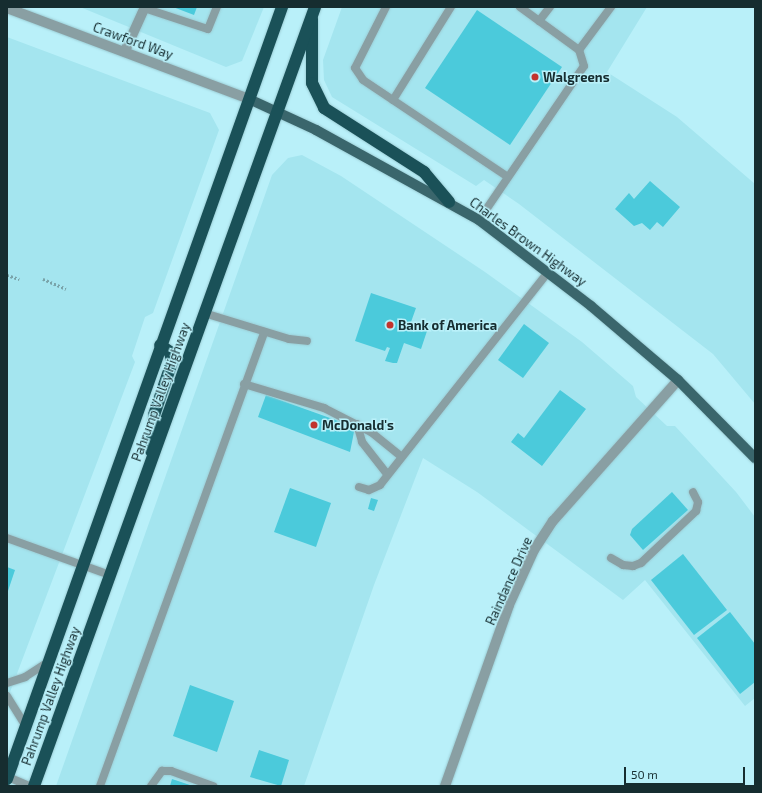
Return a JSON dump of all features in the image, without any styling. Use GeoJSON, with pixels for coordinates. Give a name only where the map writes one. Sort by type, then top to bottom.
{"type":"FeatureCollection","features":[{"type":"Feature","properties":{"kind":"highway","name":"Pahrump Valley Highway"},"geometry":{"type":"LineString","coordinates":[[7,778],[160,345],[282,7]]}},
{"type":"Feature","properties":{"kind":"highway","name":"Pahrump Valley Highway"},"geometry":{"type":"LineString","coordinates":[[34,786],[313,11]]}},
{"type":"Feature","properties":{"kind":"highway"},"geometry":{"type":"LineString","coordinates":[[313,11],[311,73],[319,101],[330,114],[424,172],[449,202]]}},
{"type":"Feature","properties":{"kind":"highway"},"geometry":{"type":"LineString","coordinates":[[151,460],[154,415],[172,362],[170,352],[160,345]]}},
{"type":"Feature","properties":{"kind":"main road","name":"Charles Brown Highway"},"geometry":{"type":"LineString","coordinates":[[249,99],[277,111],[480,220],[548,272],[678,380],[755,458]]}},
{"type":"Feature","properties":{"kind":"street","name":"Crawford Way"},"geometry":{"type":"LineString","coordinates":[[7,8],[125,51],[249,99]]}},
{"type":"Feature","properties":{"kind":"street"},"geometry":{"type":"LineString","coordinates":[[125,51],[144,8]]}},
{"type":"Feature","properties":{"kind":"street","name":"Raindance Drive"},"geometry":{"type":"LineString","coordinates":[[445,786],[509,605],[534,550],[553,521],[678,380]]}},
{"type":"Feature","properties":{"kind":"lane"},"geometry":{"type":"LineString","coordinates":[[144,8],[208,29],[217,7]]}},
{"type":"Feature","properties":{"kind":"lane"},"geometry":{"type":"LineString","coordinates":[[386,7],[355,68],[363,80],[508,177]]}},
{"type":"Feature","properties":{"kind":"lane"},"geometry":{"type":"LineString","coordinates":[[393,100],[451,7]]}},
{"type":"Feature","properties":{"kind":"lane"},"geometry":{"type":"LineString","coordinates":[[480,220],[584,66],[579,50],[520,7]]}},
{"type":"Feature","properties":{"kind":"lane"},"geometry":{"type":"LineString","coordinates":[[539,21],[550,7]]}},
{"type":"Feature","properties":{"kind":"lane"},"geometry":{"type":"LineString","coordinates":[[579,50],[611,7]]}},
{"type":"Feature","properties":{"kind":"lane"},"geometry":{"type":"LineString","coordinates":[[358,487],[369,490],[380,485],[401,456],[548,272]]}},
{"type":"Feature","properties":{"kind":"lane"},"geometry":{"type":"LineString","coordinates":[[204,313],[264,332],[307,341]]}},
{"type":"Feature","properties":{"kind":"lane"},"geometry":{"type":"LineString","coordinates":[[100,786],[264,332]]}},
{"type":"Feature","properties":{"kind":"lane"},"geometry":{"type":"LineString","coordinates":[[244,384],[324,408],[357,424],[401,456]]}},
{"type":"Feature","properties":{"kind":"lane"},"geometry":{"type":"LineString","coordinates":[[357,424],[362,442],[387,474]]}},
{"type":"Feature","properties":{"kind":"lane"},"geometry":{"type":"LineString","coordinates":[[611,558],[623,565],[633,566],[641,563],[696,511],[698,502],[692,492]]}},
{"type":"Feature","properties":{"kind":"lane"},"geometry":{"type":"LineString","coordinates":[[7,538],[110,574]]}},
{"type":"Feature","properties":{"kind":"lane"},"geometry":{"type":"LineString","coordinates":[[7,683],[25,678],[49,662]]}},
{"type":"Feature","properties":{"kind":"lane"},"geometry":{"type":"LineString","coordinates":[[7,696],[26,726]]}},
{"type":"Feature","properties":{"kind":"lane"},"geometry":{"type":"LineString","coordinates":[[152,786],[162,772],[171,771],[213,786]]}},
{"type":"Feature","properties":{"kind":"lane"},"geometry":{"type":"LineString","coordinates":[[7,778],[29,786]]}},
{"type":"Feature","properties":{"kind":"path"},"geometry":{"type":"LineString","coordinates":[[7,275],[19,279]]}},
{"type":"Feature","properties":{"kind":"path"},"geometry":{"type":"LineString","coordinates":[[43,279],[66,289]]}},
{"type":"Feature","properties":{"kind":"shaded area"},"geometry":{"type":"Polygon","coordinates":[[[80,7],[264,7],[242,61],[226,67],[80,7]]]}},
{"type":"Feature","properties":{"kind":"shaded area"},"geometry":{"type":"Polygon","coordinates":[[[342,7],[647,7],[607,72],[677,117],[755,184],[755,404],[713,354],[519,204],[484,180],[476,186],[332,97],[324,80],[323,60],[342,7]]]}},
{"type":"Feature","properties":{"kind":"shaded area"},"geometry":{"type":"Polygon","coordinates":[[[7,37],[210,113],[219,130],[153,313],[145,317],[132,356],[135,362],[7,700],[7,37]]]}},
{"type":"Feature","properties":{"kind":"shaded area"},"geometry":{"type":"Polygon","coordinates":[[[302,155],[341,176],[485,272],[582,342],[633,386],[636,397],[667,426],[675,426],[736,492],[755,517],[755,698],[745,706],[645,580],[623,600],[477,492],[423,458],[374,585],[304,786],[56,786],[272,175],[288,158],[302,155]]]}},
{"type":"Feature","properties":{"kind":"building"},"geometry":{"type":"Polygon","coordinates":[[[173,7],[197,7],[194,15],[173,7]]]}},
{"type":"Feature","properties":{"kind":"building","name":"Walgreens"},"geometry":{"type":"Polygon","coordinates":[[[477,10],[562,67],[510,145],[425,88],[477,10]]]}},
{"type":"Feature","properties":{"kind":"building"},"geometry":{"type":"Polygon","coordinates":[[[650,181],[680,207],[663,227],[657,222],[650,230],[642,223],[634,226],[615,209],[629,193],[634,199],[650,181]]]}},
{"type":"Feature","properties":{"kind":"building","name":"Bank of America"},"geometry":{"type":"Polygon","coordinates":[[[371,293],[416,308],[411,322],[428,328],[421,349],[404,343],[397,363],[393,363],[385,361],[390,348],[387,347],[385,351],[355,341],[371,293]]]}},
{"type":"Feature","properties":{"kind":"building"},"geometry":{"type":"Polygon","coordinates":[[[524,324],[549,343],[523,378],[498,360],[524,324]]]}},
{"type":"Feature","properties":{"kind":"building"},"geometry":{"type":"Polygon","coordinates":[[[560,390],[586,409],[542,466],[511,442],[518,433],[524,438],[560,390]]]}},
{"type":"Feature","properties":{"kind":"building","name":"McDonald's"},"geometry":{"type":"Polygon","coordinates":[[[266,395],[355,427],[350,452],[258,417],[266,395]]]}},
{"type":"Feature","properties":{"kind":"building"},"geometry":{"type":"Polygon","coordinates":[[[290,488],[331,503],[316,547],[274,532],[290,488]]]}},
{"type":"Feature","properties":{"kind":"building"},"geometry":{"type":"Polygon","coordinates":[[[672,492],[688,510],[643,550],[630,535],[632,529],[672,492]]]}},
{"type":"Feature","properties":{"kind":"building"},"geometry":{"type":"Polygon","coordinates":[[[371,498],[378,500],[374,511],[368,509],[371,498]]]}},
{"type":"Feature","properties":{"kind":"building"},"geometry":{"type":"Polygon","coordinates":[[[683,554],[727,610],[694,635],[651,580],[683,554]]]}},
{"type":"Feature","properties":{"kind":"building"},"geometry":{"type":"Polygon","coordinates":[[[7,567],[15,570],[7,594],[7,567]]]}},
{"type":"Feature","properties":{"kind":"building"},"geometry":{"type":"Polygon","coordinates":[[[730,612],[755,644],[755,682],[740,694],[697,638],[730,612]]]}},
{"type":"Feature","properties":{"kind":"building"},"geometry":{"type":"Polygon","coordinates":[[[190,685],[234,701],[217,752],[173,736],[190,685]]]}},
{"type":"Feature","properties":{"kind":"building"},"geometry":{"type":"Polygon","coordinates":[[[259,750],[289,760],[281,786],[250,777],[259,750]]]}},
{"type":"Feature","properties":{"kind":"building"},"geometry":{"type":"Polygon","coordinates":[[[172,779],[193,786],[170,786],[172,779]]]}},
{"type":"Feature","properties":{"kind":"place","name":"Walgreens"},"geometry":{"type":"Point","coordinates":[535,77]}},
{"type":"Feature","properties":{"kind":"place","name":"Bank of America"},"geometry":{"type":"Point","coordinates":[390,325]}},
{"type":"Feature","properties":{"kind":"place","name":"McDonald's"},"geometry":{"type":"Point","coordinates":[314,425]}}]}
